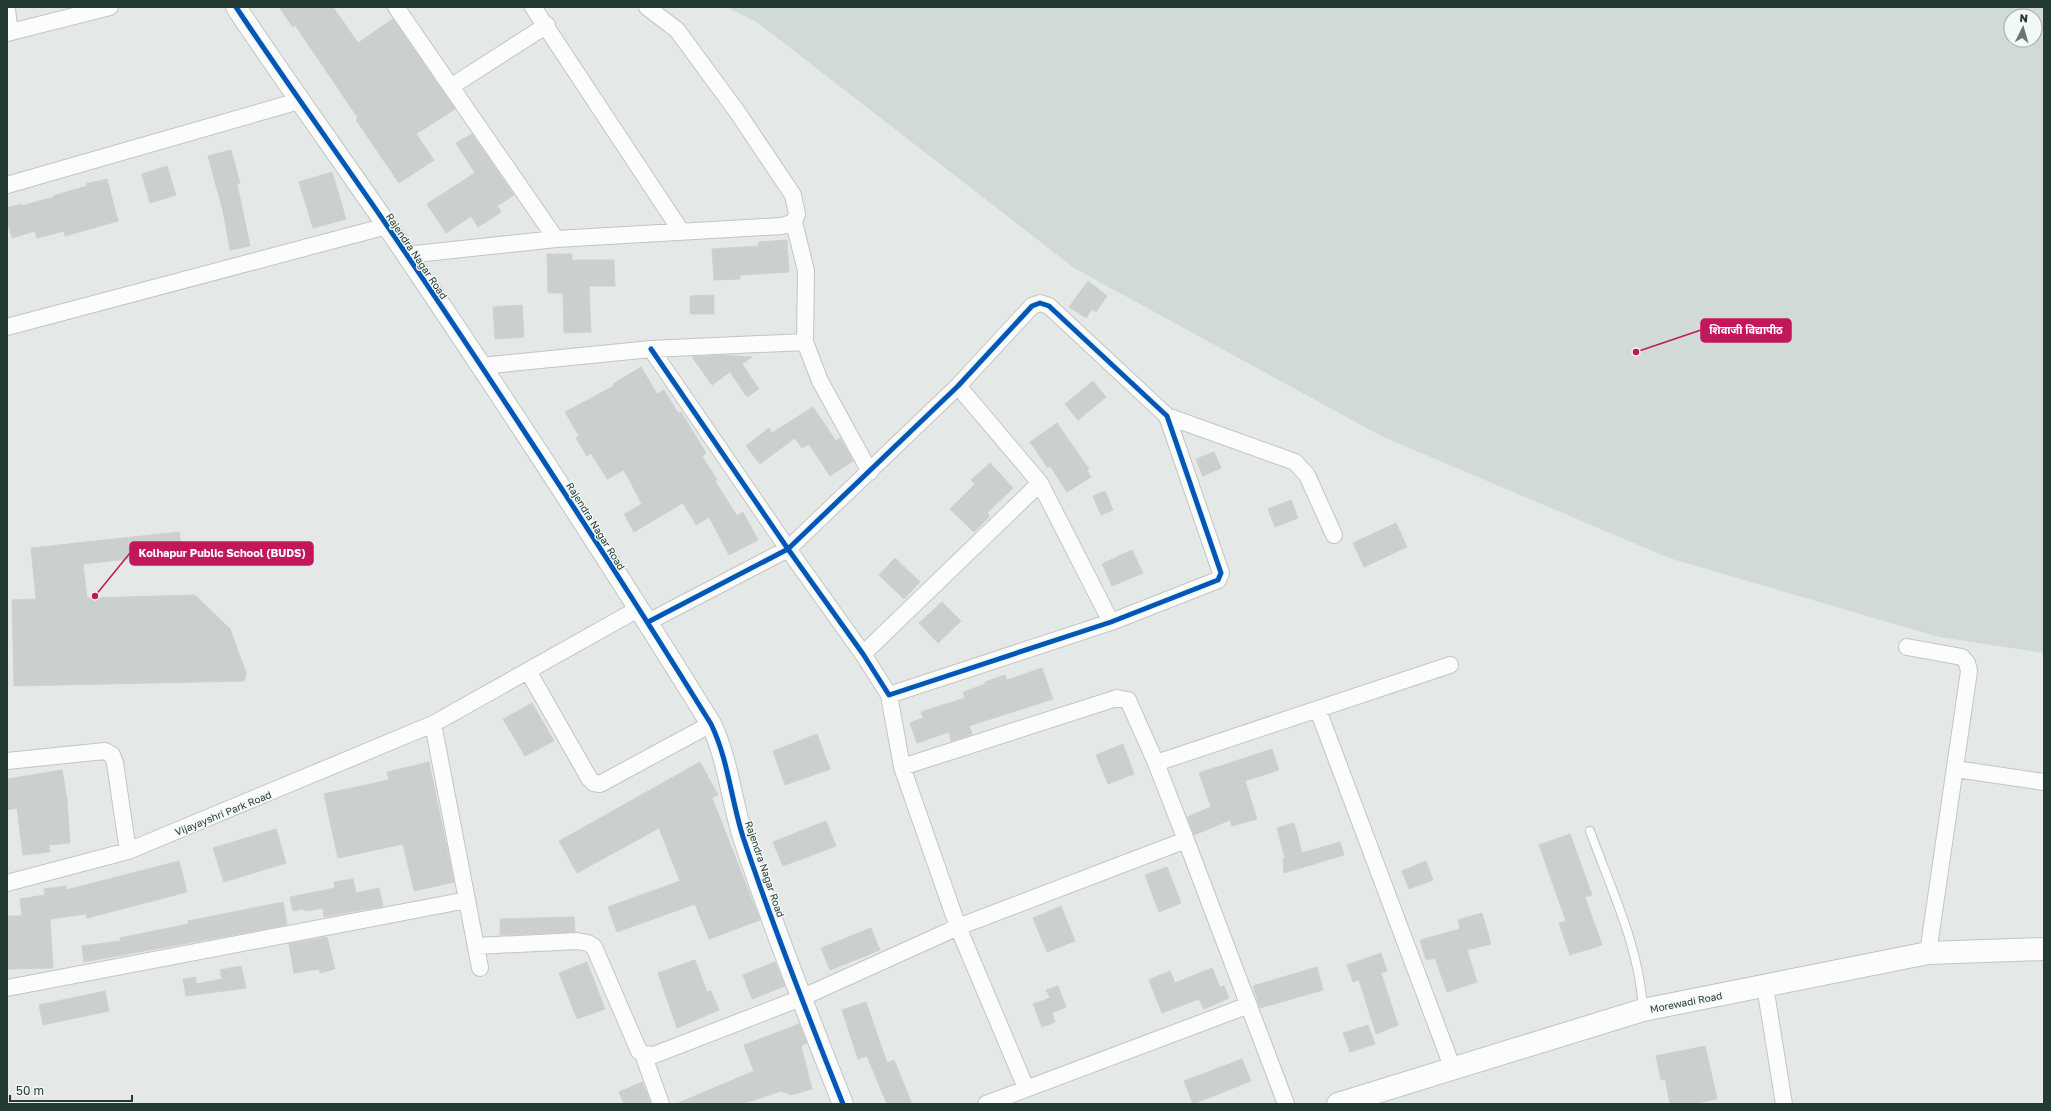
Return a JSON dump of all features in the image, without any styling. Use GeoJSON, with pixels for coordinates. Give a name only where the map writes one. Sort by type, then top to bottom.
{"type":"FeatureCollection","features":[{"type":"Feature","properties":{"kind":"main road","name":"Morewadi Road"},"geometry":{"type":"LineString","coordinates":[[1338,1104],[1643,1010],[1928,953],[2044,949]]}},
{"type":"Feature","properties":{"kind":"street"},"geometry":{"type":"LineString","coordinates":[[7,10],[9,32],[87,10],[110,7]]}},
{"type":"Feature","properties":{"kind":"street","name":"Rajendra Nagar Road"},"geometry":{"type":"LineString","coordinates":[[236,7],[299,101],[387,226],[550,468],[711,724],[720,743],[743,836],[801,998],[843,1104]]}},
{"type":"Feature","properties":{"kind":"street"},"geometry":{"type":"LineString","coordinates":[[396,7],[452,86],[556,239]]}},
{"type":"Feature","properties":{"kind":"street"},"geometry":{"type":"LineString","coordinates":[[533,7],[547,25],[681,231]]}},
{"type":"Feature","properties":{"kind":"street"},"geometry":{"type":"LineString","coordinates":[[647,7],[677,30],[738,113],[793,195],[797,214],[794,222],[806,271],[806,342],[820,381],[870,472]]}},
{"type":"Feature","properties":{"kind":"street"},"geometry":{"type":"LineString","coordinates":[[452,86],[547,25]]}},
{"type":"Feature","properties":{"kind":"street"},"geometry":{"type":"LineString","coordinates":[[7,185],[299,101]]}},
{"type":"Feature","properties":{"kind":"street"},"geometry":{"type":"LineString","coordinates":[[406,255],[556,239],[782,226],[794,222]]}},
{"type":"Feature","properties":{"kind":"street"},"geometry":{"type":"LineString","coordinates":[[7,327],[387,226]]}},
{"type":"Feature","properties":{"kind":"street","name":"Vijayayshri Park Road"},"geometry":{"type":"LineString","coordinates":[[7,883],[128,851],[433,724],[528,671],[643,615],[788,549],[958,386],[1032,306],[1040,303],[1049,306],[1167,416]]}},
{"type":"Feature","properties":{"kind":"street"},"geometry":{"type":"LineString","coordinates":[[481,366],[651,349],[806,342]]}},
{"type":"Feature","properties":{"kind":"street"},"geometry":{"type":"LineString","coordinates":[[651,349],[788,549],[863,654],[889,695],[902,767],[958,928],[1026,1088]]}},
{"type":"Feature","properties":{"kind":"street"},"geometry":{"type":"LineString","coordinates":[[958,386],[1040,483],[1111,622]]}},
{"type":"Feature","properties":{"kind":"street"},"geometry":{"type":"LineString","coordinates":[[1167,416],[1295,462],[1307,475],[1334,535]]}},
{"type":"Feature","properties":{"kind":"street"},"geometry":{"type":"LineString","coordinates":[[889,695],[1111,622],[1218,580],[1221,573],[1167,416]]}},
{"type":"Feature","properties":{"kind":"street"},"geometry":{"type":"LineString","coordinates":[[863,654],[1040,483]]}},
{"type":"Feature","properties":{"kind":"street"},"geometry":{"type":"LineString","coordinates":[[1907,647],[1962,657],[1967,663],[1969,671],[1956,769],[1928,953]]}},
{"type":"Feature","properties":{"kind":"street"},"geometry":{"type":"LineString","coordinates":[[1156,763],[1450,665]]}},
{"type":"Feature","properties":{"kind":"street"},"geometry":{"type":"LineString","coordinates":[[528,671],[589,778],[594,783],[600,784],[711,724]]}},
{"type":"Feature","properties":{"kind":"street"},"geometry":{"type":"LineString","coordinates":[[902,767],[1117,698],[1128,700],[1156,763],[1286,1104]]}},
{"type":"Feature","properties":{"kind":"street"},"geometry":{"type":"LineString","coordinates":[[1318,710],[1453,1069]]}},
{"type":"Feature","properties":{"kind":"street"},"geometry":{"type":"LineString","coordinates":[[433,724],[480,968]]}},
{"type":"Feature","properties":{"kind":"street"},"geometry":{"type":"LineString","coordinates":[[7,761],[105,751],[112,755],[116,763],[128,851]]}},
{"type":"Feature","properties":{"kind":"street"},"geometry":{"type":"LineString","coordinates":[[1956,769],[2044,782]]}},
{"type":"Feature","properties":{"kind":"street"},"geometry":{"type":"LineString","coordinates":[[476,946],[577,941],[588,943],[594,948],[639,1051],[644,1054],[654,1055],[801,998],[958,928],[1186,840]]}},
{"type":"Feature","properties":{"kind":"street"},"geometry":{"type":"LineString","coordinates":[[7,988],[468,900]]}},
{"type":"Feature","properties":{"kind":"street"},"geometry":{"type":"LineString","coordinates":[[1765,986],[1784,1104]]}},
{"type":"Feature","properties":{"kind":"street"},"geometry":{"type":"LineString","coordinates":[[986,1104],[1249,1005]]}},
{"type":"Feature","properties":{"kind":"street"},"geometry":{"type":"LineString","coordinates":[[644,1054],[661,1104]]}},
{"type":"Feature","properties":{"kind":"lane"},"geometry":{"type":"LineString","coordinates":[[1590,831],[1636,958],[1642,988],[1643,1010]]}},
{"type":"Feature","properties":{"kind":"shaded area"},"geometry":{"type":"Polygon","coordinates":[[[727,7],[2044,7],[2044,653],[1939,637],[1669,558],[1381,436],[1074,268],[758,23],[727,7]]]}},
{"type":"Feature","properties":{"kind":"building"},"geometry":{"type":"Polygon","coordinates":[[[279,7],[333,7],[358,43],[393,19],[455,109],[416,134],[434,160],[399,183],[356,120],[358,118],[295,25],[293,27],[279,7]]]}},
{"type":"Feature","properties":{"kind":"building"},"geometry":{"type":"Polygon","coordinates":[[[472,134],[514,195],[497,206],[501,212],[478,227],[471,216],[446,233],[427,204],[475,173],[456,143],[472,134]]]}},
{"type":"Feature","properties":{"kind":"building"},"geometry":{"type":"Polygon","coordinates":[[[231,150],[240,183],[237,184],[250,246],[230,250],[223,211],[208,156],[231,150]]]}},
{"type":"Feature","properties":{"kind":"building"},"geometry":{"type":"Polygon","coordinates":[[[167,166],[176,195],[150,203],[142,174],[167,166]]]}},
{"type":"Feature","properties":{"kind":"building"},"geometry":{"type":"Polygon","coordinates":[[[332,172],[346,219],[313,228],[299,182],[332,172]]]}},
{"type":"Feature","properties":{"kind":"building"},"geometry":{"type":"Polygon","coordinates":[[[107,179],[118,221],[65,236],[64,231],[37,238],[35,231],[12,238],[7,219],[7,208],[21,204],[21,206],[54,197],[53,196],[87,186],[86,184],[107,179]]]}},
{"type":"Feature","properties":{"kind":"building"},"geometry":{"type":"Polygon","coordinates":[[[787,240],[789,272],[740,275],[740,279],[714,280],[712,249],[759,246],[758,242],[787,240]]]}},
{"type":"Feature","properties":{"kind":"building"},"geometry":{"type":"Polygon","coordinates":[[[547,254],[572,254],[572,260],[614,260],[615,286],[589,286],[591,332],[564,333],[563,293],[548,293],[547,254]]]}},
{"type":"Feature","properties":{"kind":"building"},"geometry":{"type":"Polygon","coordinates":[[[1088,281],[1107,296],[1096,312],[1092,309],[1086,318],[1069,307],[1088,281]]]}},
{"type":"Feature","properties":{"kind":"building"},"geometry":{"type":"Polygon","coordinates":[[[714,295],[714,314],[690,314],[690,296],[714,295]]]}},
{"type":"Feature","properties":{"kind":"building"},"geometry":{"type":"Polygon","coordinates":[[[522,305],[524,337],[495,339],[493,307],[522,305]]]}},
{"type":"Feature","properties":{"kind":"building"},"geometry":{"type":"Polygon","coordinates":[[[722,355],[752,357],[742,364],[759,389],[747,397],[730,372],[712,385],[692,357],[722,355]]]}},
{"type":"Feature","properties":{"kind":"building"},"geometry":{"type":"Polygon","coordinates":[[[641,367],[657,394],[664,390],[678,413],[681,412],[706,453],[702,456],[717,480],[715,481],[737,516],[743,512],[758,540],[729,555],[709,517],[696,525],[683,503],[634,532],[624,514],[642,504],[624,470],[607,479],[591,453],[587,456],[576,438],[579,436],[565,412],[614,386],[613,384],[641,367]]]}},
{"type":"Feature","properties":{"kind":"building"},"geometry":{"type":"Polygon","coordinates":[[[1093,381],[1106,397],[1078,420],[1065,404],[1093,381]]]}},
{"type":"Feature","properties":{"kind":"building"},"geometry":{"type":"Polygon","coordinates":[[[813,407],[836,441],[840,438],[853,461],[830,476],[809,444],[802,448],[795,438],[760,464],[746,446],[769,428],[772,433],[813,407]]]}},
{"type":"Feature","properties":{"kind":"building"},"geometry":{"type":"Polygon","coordinates":[[[1057,423],[1089,469],[1087,470],[1091,477],[1067,492],[1050,466],[1048,468],[1030,442],[1057,423]]]}},
{"type":"Feature","properties":{"kind":"building"},"geometry":{"type":"Polygon","coordinates":[[[1214,452],[1221,468],[1203,476],[1196,459],[1214,452]]]}},
{"type":"Feature","properties":{"kind":"building"},"geometry":{"type":"Polygon","coordinates":[[[990,463],[1013,488],[987,513],[990,516],[974,532],[950,509],[975,484],[971,480],[990,463]]]}},
{"type":"Feature","properties":{"kind":"building"},"geometry":{"type":"Polygon","coordinates":[[[1105,491],[1113,510],[1101,515],[1093,496],[1105,491]]]}},
{"type":"Feature","properties":{"kind":"building"},"geometry":{"type":"Polygon","coordinates":[[[1291,500],[1298,518],[1275,527],[1268,509],[1291,500]]]}},
{"type":"Feature","properties":{"kind":"building"},"geometry":{"type":"Polygon","coordinates":[[[1396,523],[1407,547],[1364,567],[1353,543],[1396,523]]]}},
{"type":"Feature","properties":{"kind":"building"},"geometry":{"type":"Polygon","coordinates":[[[179,532],[182,553],[83,564],[87,598],[195,595],[230,629],[246,673],[244,681],[14,686],[12,600],[36,599],[31,548],[179,532]]]}},
{"type":"Feature","properties":{"kind":"building"},"geometry":{"type":"Polygon","coordinates":[[[1132,550],[1143,573],[1112,586],[1102,564],[1132,550]]]}},
{"type":"Feature","properties":{"kind":"building"},"geometry":{"type":"Polygon","coordinates":[[[895,558],[920,582],[904,599],[879,575],[895,558]]]}},
{"type":"Feature","properties":{"kind":"building"},"geometry":{"type":"Polygon","coordinates":[[[942,602],[961,621],[938,643],[919,623],[942,602]]]}},
{"type":"Feature","properties":{"kind":"building"},"geometry":{"type":"Polygon","coordinates":[[[1042,668],[1053,699],[969,726],[971,735],[951,741],[949,732],[917,743],[910,723],[923,718],[921,712],[965,698],[963,692],[986,684],[985,682],[1005,675],[1007,680],[1042,668]]]}},
{"type":"Feature","properties":{"kind":"building"},"geometry":{"type":"Polygon","coordinates":[[[532,703],[554,741],[525,756],[503,719],[532,703]]]}},
{"type":"Feature","properties":{"kind":"building"},"geometry":{"type":"Polygon","coordinates":[[[817,734],[830,769],[785,785],[773,751],[817,734]]]}},
{"type":"Feature","properties":{"kind":"building"},"geometry":{"type":"Polygon","coordinates":[[[1123,744],[1134,774],[1108,784],[1096,755],[1123,744]]]}},
{"type":"Feature","properties":{"kind":"building"},"geometry":{"type":"Polygon","coordinates":[[[1272,749],[1279,770],[1245,781],[1257,819],[1232,826],[1230,820],[1194,835],[1187,817],[1211,807],[1199,773],[1272,749]]]}},
{"type":"Feature","properties":{"kind":"building"},"geometry":{"type":"Polygon","coordinates":[[[429,762],[454,882],[414,891],[403,844],[338,858],[324,794],[389,780],[387,772],[429,762]]]}},
{"type":"Feature","properties":{"kind":"building"},"geometry":{"type":"Polygon","coordinates":[[[700,762],[718,795],[712,798],[760,920],[709,939],[695,904],[617,932],[608,907],[680,881],[659,828],[577,873],[559,841],[700,762]]]}},
{"type":"Feature","properties":{"kind":"building"},"geometry":{"type":"Polygon","coordinates":[[[62,770],[67,800],[70,843],[49,845],[50,852],[23,855],[17,808],[7,810],[7,779],[62,770]]]}},
{"type":"Feature","properties":{"kind":"building"},"geometry":{"type":"Polygon","coordinates":[[[826,821],[836,846],[783,866],[773,842],[826,821]]]}},
{"type":"Feature","properties":{"kind":"building"},"geometry":{"type":"Polygon","coordinates":[[[1294,823],[1302,853],[1340,842],[1344,855],[1284,873],[1283,859],[1285,858],[1277,828],[1294,823]]]}},
{"type":"Feature","properties":{"kind":"building"},"geometry":{"type":"Polygon","coordinates":[[[276,829],[286,863],[224,882],[213,848],[276,829]]]}},
{"type":"Feature","properties":{"kind":"building"},"geometry":{"type":"Polygon","coordinates":[[[1570,834],[1592,895],[1585,897],[1602,945],[1570,955],[1559,923],[1566,921],[1539,845],[1570,834]]]}},
{"type":"Feature","properties":{"kind":"building"},"geometry":{"type":"Polygon","coordinates":[[[179,861],[187,892],[87,918],[86,914],[50,919],[53,968],[7,969],[7,916],[22,916],[20,899],[45,895],[44,889],[66,886],[66,890],[179,861]]]}},
{"type":"Feature","properties":{"kind":"building"},"geometry":{"type":"Polygon","coordinates":[[[1426,861],[1433,880],[1409,889],[1402,871],[1426,861]]]}},
{"type":"Feature","properties":{"kind":"building"},"geometry":{"type":"Polygon","coordinates":[[[1167,867],[1181,903],[1159,912],[1145,875],[1167,867]]]}},
{"type":"Feature","properties":{"kind":"building"},"geometry":{"type":"Polygon","coordinates":[[[353,879],[356,893],[379,888],[383,906],[324,917],[323,908],[306,911],[302,909],[293,911],[290,897],[335,888],[334,882],[353,879]]]}},
{"type":"Feature","properties":{"kind":"building"},"geometry":{"type":"Polygon","coordinates":[[[283,902],[287,925],[84,962],[82,946],[121,941],[120,938],[188,924],[188,921],[283,902]]]}},
{"type":"Feature","properties":{"kind":"building"},"geometry":{"type":"Polygon","coordinates":[[[1061,906],[1075,941],[1047,952],[1033,918],[1061,906]]]}},
{"type":"Feature","properties":{"kind":"building"},"geometry":{"type":"Polygon","coordinates":[[[1482,913],[1491,944],[1467,950],[1477,982],[1447,992],[1435,958],[1426,960],[1420,940],[1460,929],[1458,920],[1482,913]]]}},
{"type":"Feature","properties":{"kind":"building"},"geometry":{"type":"Polygon","coordinates":[[[574,917],[575,932],[500,935],[500,919],[574,917]]]}},
{"type":"Feature","properties":{"kind":"building"},"geometry":{"type":"Polygon","coordinates":[[[871,928],[880,950],[830,970],[821,948],[871,928]]]}},
{"type":"Feature","properties":{"kind":"building"},"geometry":{"type":"Polygon","coordinates":[[[327,937],[335,969],[320,973],[319,969],[294,973],[289,944],[327,937]]]}},
{"type":"Feature","properties":{"kind":"building"},"geometry":{"type":"Polygon","coordinates":[[[1381,953],[1387,971],[1381,973],[1398,1025],[1376,1034],[1359,980],[1353,982],[1347,965],[1381,953]]]}},
{"type":"Feature","properties":{"kind":"building"},"geometry":{"type":"Polygon","coordinates":[[[695,960],[707,992],[711,991],[719,1010],[677,1028],[658,973],[695,960]]]}},
{"type":"Feature","properties":{"kind":"building"},"geometry":{"type":"Polygon","coordinates":[[[587,962],[605,1009],[577,1019],[559,973],[587,962]]]}},
{"type":"Feature","properties":{"kind":"building"},"geometry":{"type":"Polygon","coordinates":[[[775,962],[785,986],[752,999],[743,975],[775,962]]]}},
{"type":"Feature","properties":{"kind":"building"},"geometry":{"type":"Polygon","coordinates":[[[241,966],[246,988],[186,996],[183,979],[196,977],[196,984],[222,979],[220,970],[241,966]]]}},
{"type":"Feature","properties":{"kind":"building"},"geometry":{"type":"Polygon","coordinates":[[[1317,967],[1323,990],[1260,1008],[1253,986],[1317,967]]]}},
{"type":"Feature","properties":{"kind":"building"},"geometry":{"type":"Polygon","coordinates":[[[1212,968],[1220,987],[1224,986],[1229,998],[1204,1009],[1199,999],[1162,1013],[1149,980],[1170,971],[1175,983],[1212,968]]]}},
{"type":"Feature","properties":{"kind":"building"},"geometry":{"type":"Polygon","coordinates":[[[1058,986],[1066,1007],[1052,1013],[1055,1022],[1042,1027],[1033,1004],[1050,998],[1046,990],[1058,986]]]}},
{"type":"Feature","properties":{"kind":"building"},"geometry":{"type":"Polygon","coordinates":[[[105,991],[109,1011],[43,1025],[39,1005],[105,991]]]}},
{"type":"Feature","properties":{"kind":"building"},"geometry":{"type":"Polygon","coordinates":[[[866,1002],[887,1063],[894,1060],[912,1104],[887,1104],[867,1056],[858,1059],[842,1010],[866,1002]]]}},
{"type":"Feature","properties":{"kind":"building"},"geometry":{"type":"Polygon","coordinates":[[[799,1024],[807,1043],[801,1046],[812,1089],[791,1095],[781,1091],[742,1104],[676,1104],[754,1071],[744,1045],[799,1024]]]}},
{"type":"Feature","properties":{"kind":"building"},"geometry":{"type":"Polygon","coordinates":[[[1368,1025],[1375,1044],[1350,1052],[1343,1033],[1368,1025]]]}},
{"type":"Feature","properties":{"kind":"building"},"geometry":{"type":"Polygon","coordinates":[[[1705,1046],[1717,1099],[1692,1104],[1670,1104],[1665,1079],[1661,1080],[1656,1056],[1705,1046]]]}},
{"type":"Feature","properties":{"kind":"building"},"geometry":{"type":"Polygon","coordinates":[[[1242,1059],[1251,1081],[1193,1104],[1184,1081],[1242,1059]]]}},
{"type":"Feature","properties":{"kind":"building"},"geometry":{"type":"Polygon","coordinates":[[[642,1082],[651,1104],[624,1104],[619,1092],[642,1082]]]}},
{"type":"Feature","properties":{"kind":"cycle path"},"geometry":{"type":"LineString","coordinates":[[236,7],[471,350],[592,536],[711,724],[717,737],[739,823],[754,871],[843,1104]]}},
{"type":"Feature","properties":{"kind":"cycle path"},"geometry":{"type":"LineString","coordinates":[[648,622],[788,549],[958,386],[1032,306],[1040,303],[1049,306],[1167,416],[1221,573],[1218,580],[1111,622],[889,695],[863,654],[788,549],[651,349]]}},
{"type":"Feature","properties":{"kind":"place","name":"शिवाजी विद्यापीठ"},"geometry":{"type":"Point","coordinates":[1636,352]}},
{"type":"Feature","properties":{"kind":"place","name":"Kolhapur Public School (BUDS)"},"geometry":{"type":"Point","coordinates":[95,596]}}]}
